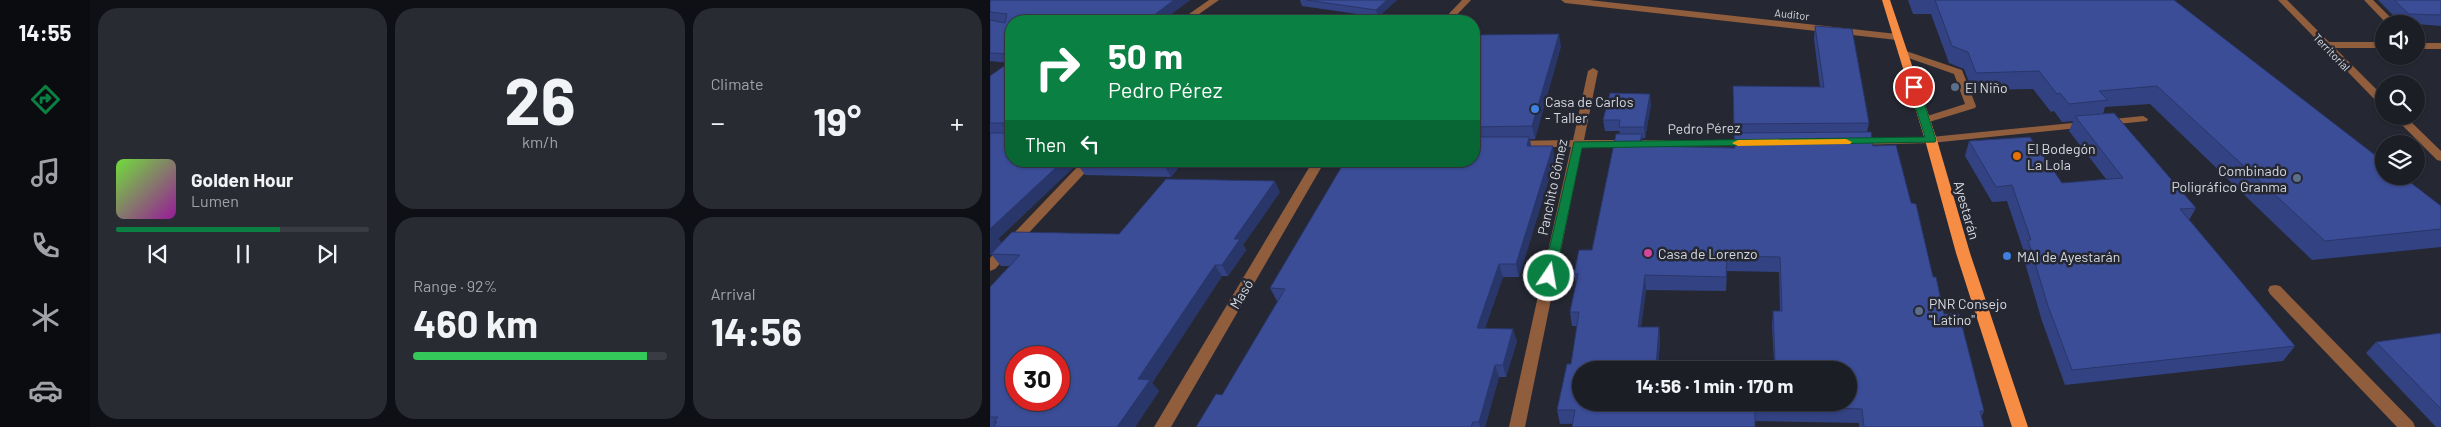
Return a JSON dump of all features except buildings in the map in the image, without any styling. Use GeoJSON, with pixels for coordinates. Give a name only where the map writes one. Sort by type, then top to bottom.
{"type":"FeatureCollection","features":[{"type":"Feature","properties":{"kind":"main road","name":"Ayestarán"},"geometry":{"type":"LineString","coordinates":[[1886,0],[1925,120],[1963,254],[2020,427]]}},
{"type":"Feature","properties":{"kind":"street"},"geometry":{"type":"LineString","coordinates":[[1192,15],[1215,0]]}},
{"type":"Feature","properties":{"kind":"street"},"geometry":{"type":"LineString","coordinates":[[1452,15],[1467,0]]}},
{"type":"Feature","properties":{"kind":"street","name":"Auditor"},"geometry":{"type":"LineString","coordinates":[[1566,0],[1898,37]]}},
{"type":"Feature","properties":{"kind":"street","name":"Territorial"},"geometry":{"type":"LineString","coordinates":[[2282,0],[2375,94]]}},
{"type":"Feature","properties":{"kind":"street"},"geometry":{"type":"LineString","coordinates":[[2368,0],[2384,15]]}},
{"type":"Feature","properties":{"kind":"street"},"geometry":{"type":"LineString","coordinates":[[2325,45],[2375,45]]}},
{"type":"Feature","properties":{"kind":"street"},"geometry":{"type":"LineString","coordinates":[[2425,46],[2441,46]]}},
{"type":"Feature","properties":{"kind":"street"},"geometry":{"type":"LineString","coordinates":[[1903,53],[1958,72],[1971,106],[1925,120]]}},
{"type":"Feature","properties":{"kind":"street","name":"Panchito Gómez"},"geometry":{"type":"LineString","coordinates":[[1517,427],[1593,71]]}},
{"type":"Feature","properties":{"kind":"street"},"geometry":{"type":"LineString","coordinates":[[1844,142],[1931,140],[2143,119]]}},
{"type":"Feature","properties":{"kind":"street"},"geometry":{"type":"LineString","coordinates":[[2407,125],[2441,157]]}},
{"type":"Feature","properties":{"kind":"street","name":"Pedro Pérez"},"geometry":{"type":"LineString","coordinates":[[1502,144],[1765,143]]}},
{"type":"Feature","properties":{"kind":"street"},"geometry":{"type":"LineString","coordinates":[[990,266],[1084,167]]}},
{"type":"Feature","properties":{"kind":"street","name":"Masó"},"geometry":{"type":"LineString","coordinates":[[1162,427],[1315,167]]}},
{"type":"Feature","properties":{"kind":"street"},"geometry":{"type":"LineString","coordinates":[[2275,290],[2407,427]]}},
{"type":"Feature","properties":{"kind":"slow traffic"},"geometry":{"type":"LineString","coordinates":[[1738,143],[1846,142]]}},
{"type":"Feature","properties":{"kind":"place","name":"El Niño"},"geometry":{"type":"Point","coordinates":[1955,87]}},
{"type":"Feature","properties":{"kind":"place","name":"Casa de Carlos - Taller"},"geometry":{"type":"Point","coordinates":[1535,109]}},
{"type":"Feature","properties":{"kind":"place","name":"El Bodegón La Lola"},"geometry":{"type":"Point","coordinates":[2017,156]}},
{"type":"Feature","properties":{"kind":"place","name":"Combinado Poligráfico Granma"},"geometry":{"type":"Point","coordinates":[2297,178]}},
{"type":"Feature","properties":{"kind":"place","name":"Casa de Lorenzo"},"geometry":{"type":"Point","coordinates":[1648,253]}},
{"type":"Feature","properties":{"kind":"place","name":"MAI de Ayestarán"},"geometry":{"type":"Point","coordinates":[2007,256]}},
{"type":"Feature","properties":{"kind":"place","name":"PNR Consejo \"Latino\""},"geometry":{"type":"Point","coordinates":[1919,311]}},
{"type":"Feature","properties":{"kind":"route"},"geometry":{"type":"LineString","coordinates":[[1549,276],[1578,144],[1893,142],[1931,140],[1914,87]]}}]}
